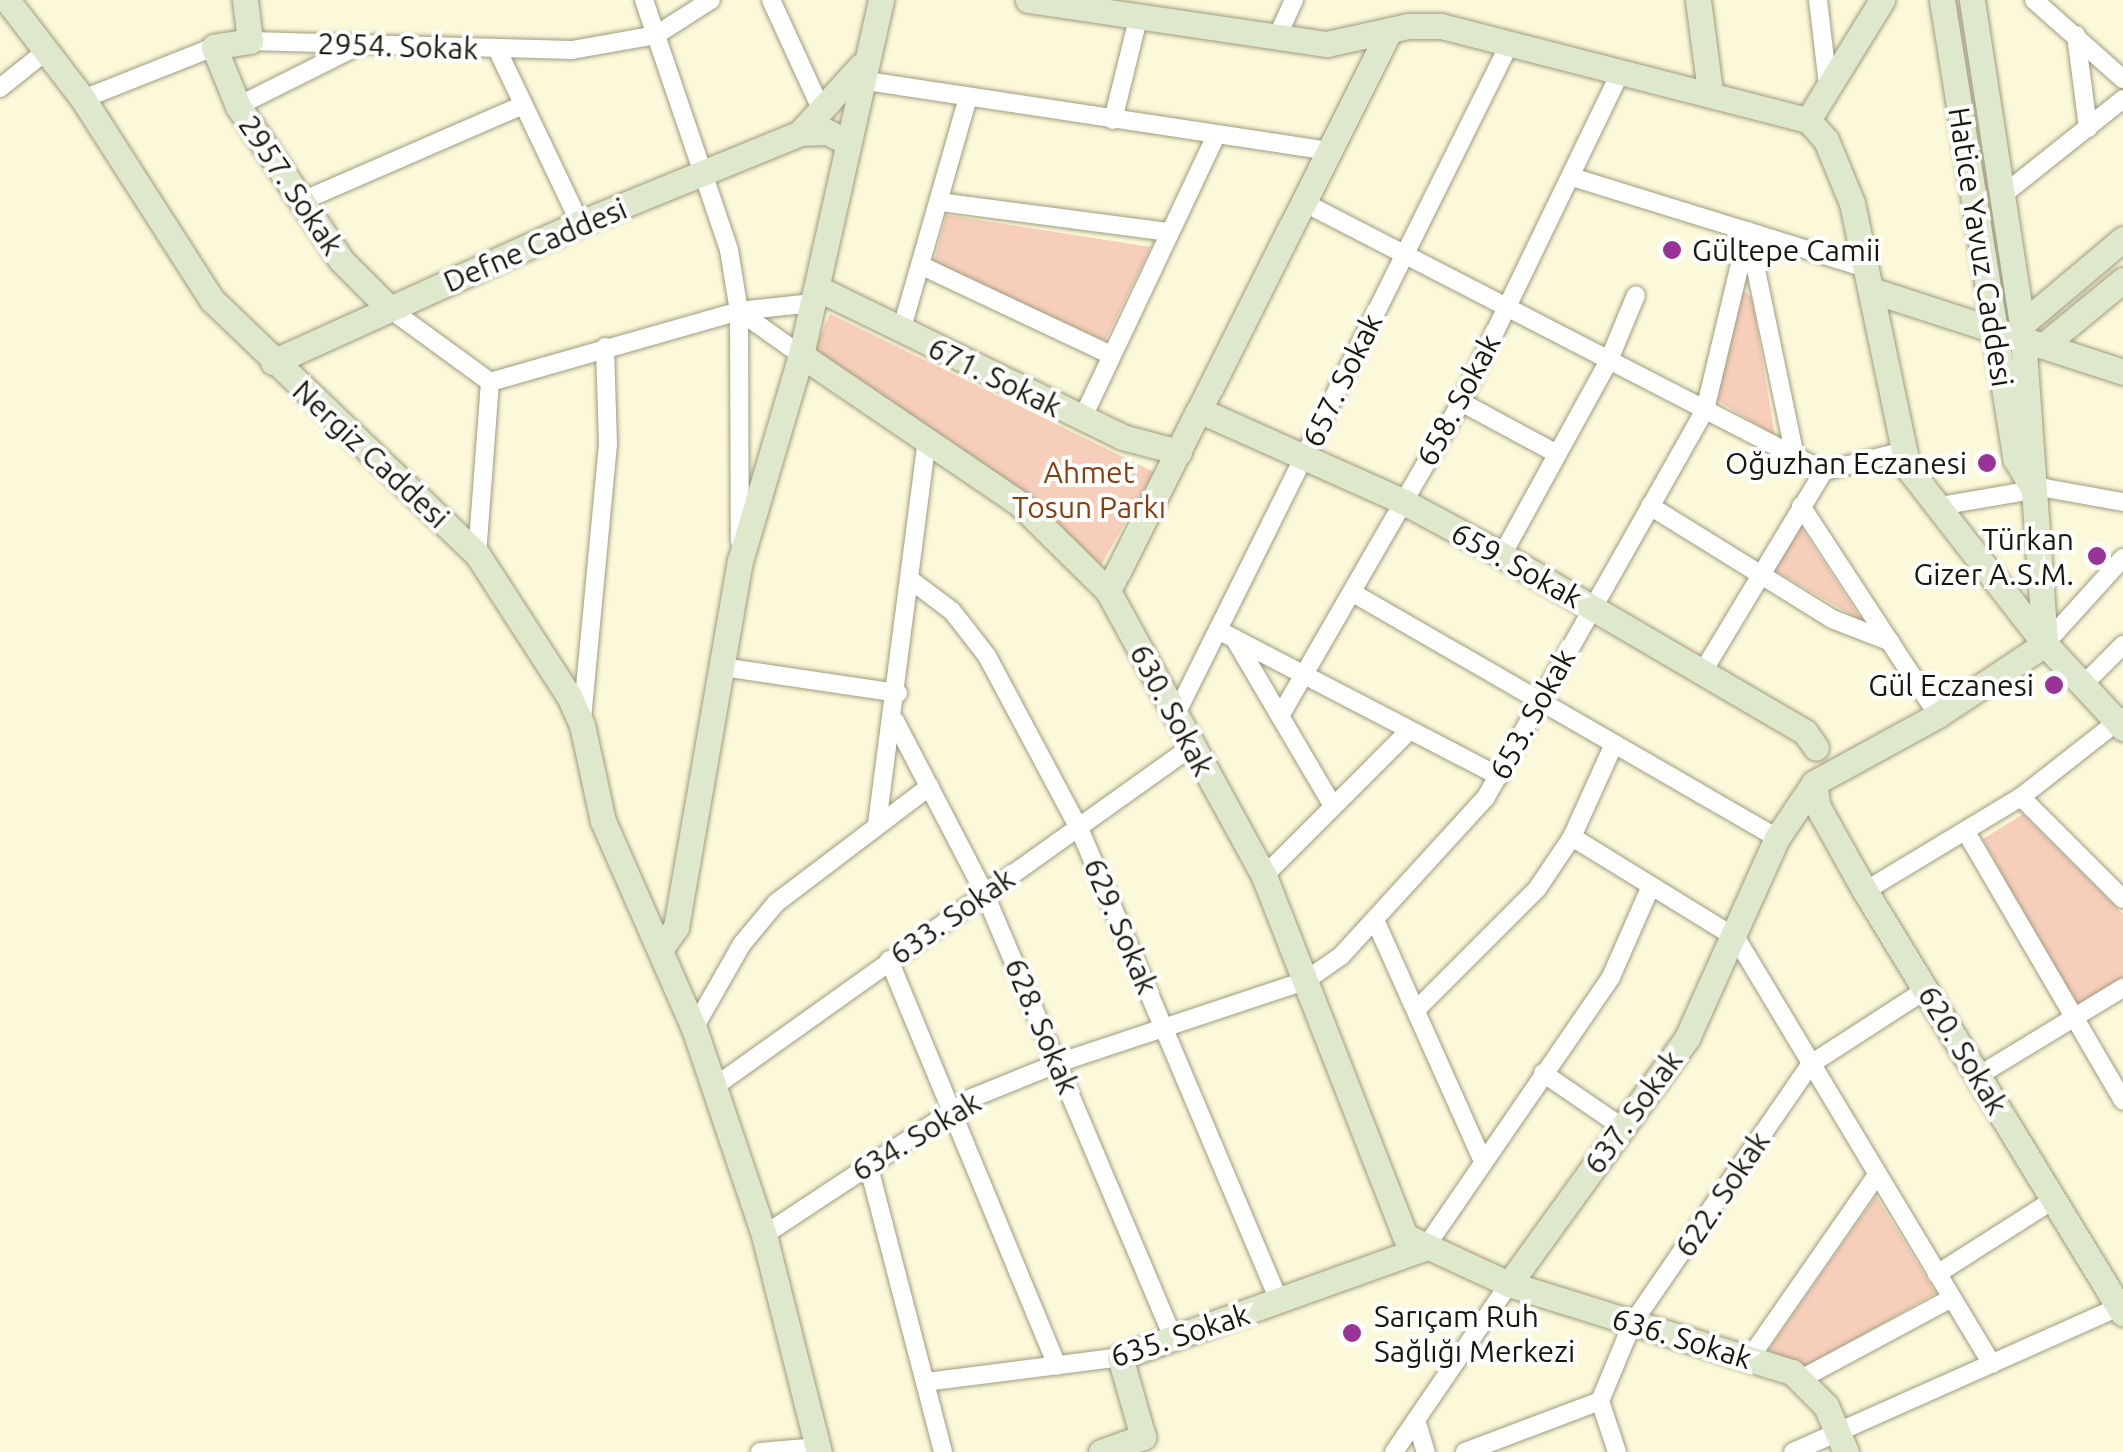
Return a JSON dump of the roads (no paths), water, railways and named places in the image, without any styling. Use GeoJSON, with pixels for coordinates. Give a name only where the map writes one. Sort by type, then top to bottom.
{"type":"FeatureCollection","features":[{"type":"Feature","properties":{"kind":"street","name":"Nergiz Caddesi"},"geometry":{"type":"LineString","coordinates":[[7,0],[83,98],[195,278],[273,362],[478,554],[539,644],[582,724],[603,822],[694,1028],[764,1235],[819,1450]]}},
{"type":"Feature","properties":{"kind":"street"},"geometry":{"type":"LineString","coordinates":[[245,0],[250,41]]}},
{"type":"Feature","properties":{"kind":"street"},"geometry":{"type":"LineString","coordinates":[[644,0],[707,174],[740,311],[740,561]]}},
{"type":"Feature","properties":{"kind":"street","name":"2954. Sokak"},"geometry":{"type":"LineString","coordinates":[[83,98],[214,47],[250,41],[572,50],[656,35],[711,0]]}},
{"type":"Feature","properties":{"kind":"street"},"geometry":{"type":"LineString","coordinates":[[771,0],[822,111]]}},
{"type":"Feature","properties":{"kind":"street"},"geometry":{"type":"LineString","coordinates":[[661,948],[676,927],[740,561],[815,296],[862,72],[882,0]]}},
{"type":"Feature","properties":{"kind":"street"},"geometry":{"type":"LineString","coordinates":[[1028,0],[1093,4],[1277,37],[1346,44],[1441,26],[1619,75],[1710,91],[1808,120],[1837,163],[1869,279],[1901,452],[1934,507],[2045,644],[2121,722],[2021,796],[1865,891]]}},
{"type":"Feature","properties":{"kind":"street"},"geometry":{"type":"LineString","coordinates":[[1277,37],[1294,0]]}},
{"type":"Feature","properties":{"kind":"street"},"geometry":{"type":"LineString","coordinates":[[1698,0],[1710,91]]}},
{"type":"Feature","properties":{"kind":"street"},"geometry":{"type":"LineString","coordinates":[[1818,0],[1828,85]]}},
{"type":"Feature","properties":{"kind":"street"},"geometry":{"type":"LineString","coordinates":[[1808,120],[1882,0]]}},
{"type":"Feature","properties":{"kind":"street","name":"Hatice Yavuz Caddesi"},"geometry":{"type":"LineString","coordinates":[[1942,0],[2015,458],[2034,490]]}},
{"type":"Feature","properties":{"kind":"street"},"geometry":{"type":"LineString","coordinates":[[1972,0],[2029,337],[2045,644]]}},
{"type":"Feature","properties":{"kind":"street"},"geometry":{"type":"LineString","coordinates":[[2034,0],[2123,79]]}},
{"type":"Feature","properties":{"kind":"street"},"geometry":{"type":"LineString","coordinates":[[1113,120],[1139,15]]}},
{"type":"Feature","properties":{"kind":"street"},"geometry":{"type":"LineString","coordinates":[[1108,591],[1388,34]]}},
{"type":"Feature","properties":{"kind":"street"},"geometry":{"type":"LineString","coordinates":[[2076,35],[2088,128]]}},
{"type":"Feature","properties":{"kind":"street","name":"657. Sokak"},"geometry":{"type":"LineString","coordinates":[[1174,716],[1226,634],[1304,457],[1510,43]]}},
{"type":"Feature","properties":{"kind":"street"},"geometry":{"type":"LineString","coordinates":[[238,106],[360,45]]}},
{"type":"Feature","properties":{"kind":"street","name":"2957. Sokak"},"geometry":{"type":"LineString","coordinates":[[214,47],[238,106],[300,202],[342,260],[390,309]]}},
{"type":"Feature","properties":{"kind":"street"},"geometry":{"type":"LineString","coordinates":[[497,49],[580,223]]}},
{"type":"Feature","properties":{"kind":"street"},"geometry":{"type":"LineString","coordinates":[[0,88],[46,51]]}},
{"type":"Feature","properties":{"kind":"street"},"geometry":{"type":"LineString","coordinates":[[800,133],[862,72]]}},
{"type":"Feature","properties":{"kind":"street"},"geometry":{"type":"LineString","coordinates":[[862,72],[968,98],[1330,152]]}},
{"type":"Feature","properties":{"kind":"street","name":"658. Sokak"},"geometry":{"type":"LineString","coordinates":[[1280,716],[1461,402],[1619,75]]}},
{"type":"Feature","properties":{"kind":"street"},"geometry":{"type":"LineString","coordinates":[[902,331],[968,98]]}},
{"type":"Feature","properties":{"kind":"street"},"geometry":{"type":"LineString","coordinates":[[2004,194],[2123,99]]}},
{"type":"Feature","properties":{"kind":"street"},"geometry":{"type":"LineString","coordinates":[[300,202],[524,105]]}},
{"type":"Feature","properties":{"kind":"street"},"geometry":{"type":"LineString","coordinates":[[800,133],[827,132],[847,142]]}},
{"type":"Feature","properties":{"kind":"street","name":"Defne Caddesi"},"geometry":{"type":"LineString","coordinates":[[273,362],[580,223],[800,133]]}},
{"type":"Feature","properties":{"kind":"street"},"geometry":{"type":"LineString","coordinates":[[1082,419],[1215,137]]}},
{"type":"Feature","properties":{"kind":"street"},"geometry":{"type":"LineString","coordinates":[[1572,176],[1748,231],[1994,330],[2029,337],[2123,372]]}},
{"type":"Feature","properties":{"kind":"street"},"geometry":{"type":"LineString","coordinates":[[940,202],[1168,232]]}},
{"type":"Feature","properties":{"kind":"street"},"geometry":{"type":"LineString","coordinates":[[1305,203],[1824,471],[1901,452]]}},
{"type":"Feature","properties":{"kind":"street"},"geometry":{"type":"LineString","coordinates":[[1748,231],[1795,456]]}},
{"type":"Feature","properties":{"kind":"street","name":"653. Sokak"},"geometry":{"type":"LineString","coordinates":[[1305,981],[1375,920],[1467,822],[1499,776],[1705,410],[1748,231]]}},
{"type":"Feature","properties":{"kind":"street"},"geometry":{"type":"LineString","coordinates":[[2029,337],[2123,238]]}},
{"type":"Feature","properties":{"kind":"street"},"geometry":{"type":"LineString","coordinates":[[922,266],[1111,356]]}},
{"type":"Feature","properties":{"kind":"street"},"geometry":{"type":"LineString","coordinates":[[2029,337],[2123,280]]}},
{"type":"Feature","properties":{"kind":"street"},"geometry":{"type":"LineString","coordinates":[[1502,555],[1609,360],[1636,295]]}},
{"type":"Feature","properties":{"kind":"street"},"geometry":{"type":"LineString","coordinates":[[490,382],[740,311],[815,296]]}},
{"type":"Feature","properties":{"kind":"street","name":"671. Sokak"},"geometry":{"type":"LineString","coordinates":[[815,296],[902,331],[1082,419],[1179,452]]}},
{"type":"Feature","properties":{"kind":"street"},"geometry":{"type":"LineString","coordinates":[[390,309],[490,382]]}},
{"type":"Feature","properties":{"kind":"street","name":"630. Sokak"},"geometry":{"type":"LineString","coordinates":[[740,311],[1019,503],[1108,591],[1190,748],[1264,876],[1397,1226],[1425,1248]]}},
{"type":"Feature","properties":{"kind":"street"},"geometry":{"type":"LineString","coordinates":[[582,724],[608,444],[604,347]]}},
{"type":"Feature","properties":{"kind":"street"},"geometry":{"type":"LineString","coordinates":[[478,554],[490,382]]}},
{"type":"Feature","properties":{"kind":"street"},"geometry":{"type":"LineString","coordinates":[[1461,402],[1557,454]]}},
{"type":"Feature","properties":{"kind":"street","name":"659. Sokak"},"geometry":{"type":"LineString","coordinates":[[1201,412],[1404,502],[1502,555],[1804,732],[1816,748]]}},
{"type":"Feature","properties":{"kind":"street"},"geometry":{"type":"LineString","coordinates":[[877,824],[895,721],[927,441]]}},
{"type":"Feature","properties":{"kind":"street"},"geometry":{"type":"LineString","coordinates":[[1702,674],[1759,573],[1824,471]]}},
{"type":"Feature","properties":{"kind":"street"},"geometry":{"type":"LineString","coordinates":[[1934,507],[2034,490],[2123,502]]}},
{"type":"Feature","properties":{"kind":"street"},"geometry":{"type":"LineString","coordinates":[[1650,506],[1832,619],[1891,642]]}},
{"type":"Feature","properties":{"kind":"street"},"geometry":{"type":"LineString","coordinates":[[1801,506],[1938,715]]}},
{"type":"Feature","properties":{"kind":"street"},"geometry":{"type":"LineString","coordinates":[[1814,783],[1938,715],[2045,644],[2123,558]]}},
{"type":"Feature","properties":{"kind":"street","name":"629. Sokak"},"geometry":{"type":"LineString","coordinates":[[912,580],[952,611],[987,656],[1078,828],[1280,1303]]}},
{"type":"Feature","properties":{"kind":"street"},"geometry":{"type":"LineString","coordinates":[[1353,593],[1542,698],[1776,838]]}},
{"type":"Feature","properties":{"kind":"street"},"geometry":{"type":"LineString","coordinates":[[1226,634],[1499,776]]}},
{"type":"Feature","properties":{"kind":"street"},"geometry":{"type":"LineString","coordinates":[[1226,634],[1333,806]]}},
{"type":"Feature","properties":{"kind":"street"},"geometry":{"type":"LineString","coordinates":[[2083,685],[2123,646]]}},
{"type":"Feature","properties":{"kind":"street"},"geometry":{"type":"LineString","coordinates":[[722,667],[898,693]]}},
{"type":"Feature","properties":{"kind":"street","name":"628. Sokak"},"geometry":{"type":"LineString","coordinates":[[895,721],[984,892],[1174,1340]]}},
{"type":"Feature","properties":{"kind":"street"},"geometry":{"type":"LineString","coordinates":[[1264,876],[1409,731]]}},
{"type":"Feature","properties":{"kind":"street"},"geometry":{"type":"LineString","coordinates":[[1416,1010],[1528,900],[1572,838],[1614,744]]}},
{"type":"Feature","properties":{"kind":"street","name":"633. Sokak"},"geometry":{"type":"LineString","coordinates":[[714,1087],[1190,748]]}},
{"type":"Feature","properties":{"kind":"street"},"geometry":{"type":"LineString","coordinates":[[1814,783],[1816,748]]}},
{"type":"Feature","properties":{"kind":"street","name":"637. Sokak"},"geometry":{"type":"LineString","coordinates":[[1394,1452],[1509,1284],[1687,1038],[1736,938],[1776,838],[1814,783]]}},
{"type":"Feature","properties":{"kind":"street","name":"620. Sokak"},"geometry":{"type":"LineString","coordinates":[[1814,783],[1818,808],[1865,891],[2122,1308]]}},
{"type":"Feature","properties":{"kind":"street"},"geometry":{"type":"LineString","coordinates":[[694,1028],[742,944],[776,903],[930,786]]}},
{"type":"Feature","properties":{"kind":"street"},"geometry":{"type":"LineString","coordinates":[[2021,796],[2123,900]]}},
{"type":"Feature","properties":{"kind":"street"},"geometry":{"type":"LineString","coordinates":[[1966,832],[2123,1100]]}},
{"type":"Feature","properties":{"kind":"street"},"geometry":{"type":"LineString","coordinates":[[1572,838],[1736,938],[1992,1364]]}},
{"type":"Feature","properties":{"kind":"street"},"geometry":{"type":"LineString","coordinates":[[1425,1248],[1610,976],[1651,886]]}},
{"type":"Feature","properties":{"kind":"street"},"geometry":{"type":"LineString","coordinates":[[1375,920],[1482,1159]]}},
{"type":"Feature","properties":{"kind":"street"},"geometry":{"type":"LineString","coordinates":[[889,960],[1057,1366]]}},
{"type":"Feature","properties":{"kind":"street","name":"634. Sokak"},"geometry":{"type":"LineString","coordinates":[[764,1235],[952,1109],[1058,1063],[1305,981]]}},
{"type":"Feature","properties":{"kind":"street"},"geometry":{"type":"LineString","coordinates":[[1978,1076],[2123,988]]}},
{"type":"Feature","properties":{"kind":"street","name":"622. Sokak"},"geometry":{"type":"LineString","coordinates":[[1600,1402],[1632,1324],[1811,1064],[1927,989]]}},
{"type":"Feature","properties":{"kind":"street"},"geometry":{"type":"LineString","coordinates":[[1543,1073],[1622,1127]]}},
{"type":"Feature","properties":{"kind":"street"},"geometry":{"type":"LineString","coordinates":[[868,1164],[943,1452]]}},
{"type":"Feature","properties":{"kind":"street"},"geometry":{"type":"LineString","coordinates":[[1749,1359],[1877,1175]]}},
{"type":"Feature","properties":{"kind":"street"},"geometry":{"type":"LineString","coordinates":[[1938,1274],[2053,1200]]}},
{"type":"Feature","properties":{"kind":"street","name":"636. Sokak"},"geometry":{"type":"LineString","coordinates":[[1425,1248],[1509,1284],[1801,1379]]}},
{"type":"Feature","properties":{"kind":"street","name":"635. Sokak"},"geometry":{"type":"LineString","coordinates":[[926,1382],[1120,1357],[1425,1248]]}},
{"type":"Feature","properties":{"kind":"street"},"geometry":{"type":"LineString","coordinates":[[1843,1443],[1801,1379],[1952,1298]]}},
{"type":"Feature","properties":{"kind":"street"},"geometry":{"type":"LineString","coordinates":[[1794,1452],[1843,1443],[1992,1364],[2122,1308]]}},
{"type":"Feature","properties":{"kind":"street"},"geometry":{"type":"LineString","coordinates":[[1101,1452],[1145,1444],[1120,1357]]}},
{"type":"Feature","properties":{"kind":"street"},"geometry":{"type":"LineString","coordinates":[[1465,1452],[1600,1402],[1617,1452]]}},
{"type":"Feature","properties":{"kind":"street"},"geometry":{"type":"LineString","coordinates":[[1416,1420],[1426,1452]]}},
{"type":"Feature","properties":{"kind":"street"},"geometry":{"type":"LineString","coordinates":[[760,1452],[819,1450]]}},
{"type":"Feature","properties":{"kind":"place","name":"Gültepe Camii"},"geometry":{"type":"Point","coordinates":[1672,250]}},
{"type":"Feature","properties":{"kind":"place","name":"Oğuzhan Eczanesi"},"geometry":{"type":"Point","coordinates":[1987,463]}},
{"type":"Feature","properties":{"kind":"place","name":"Türkan Gizer A.S.M."},"geometry":{"type":"Point","coordinates":[2097,556]}},
{"type":"Feature","properties":{"kind":"place","name":"Gül Eczanesi"},"geometry":{"type":"Point","coordinates":[2054,685]}},
{"type":"Feature","properties":{"kind":"place","name":"Sarıçam Ruh Sağlığı Merkezi"},"geometry":{"type":"Point","coordinates":[1352,1333]}},
{"type":"Feature","properties":{"kind":"park label","name":"Ahmet Tosun Parkı"},"geometry":{"type":"Point","coordinates":[1089,489]}}]}
